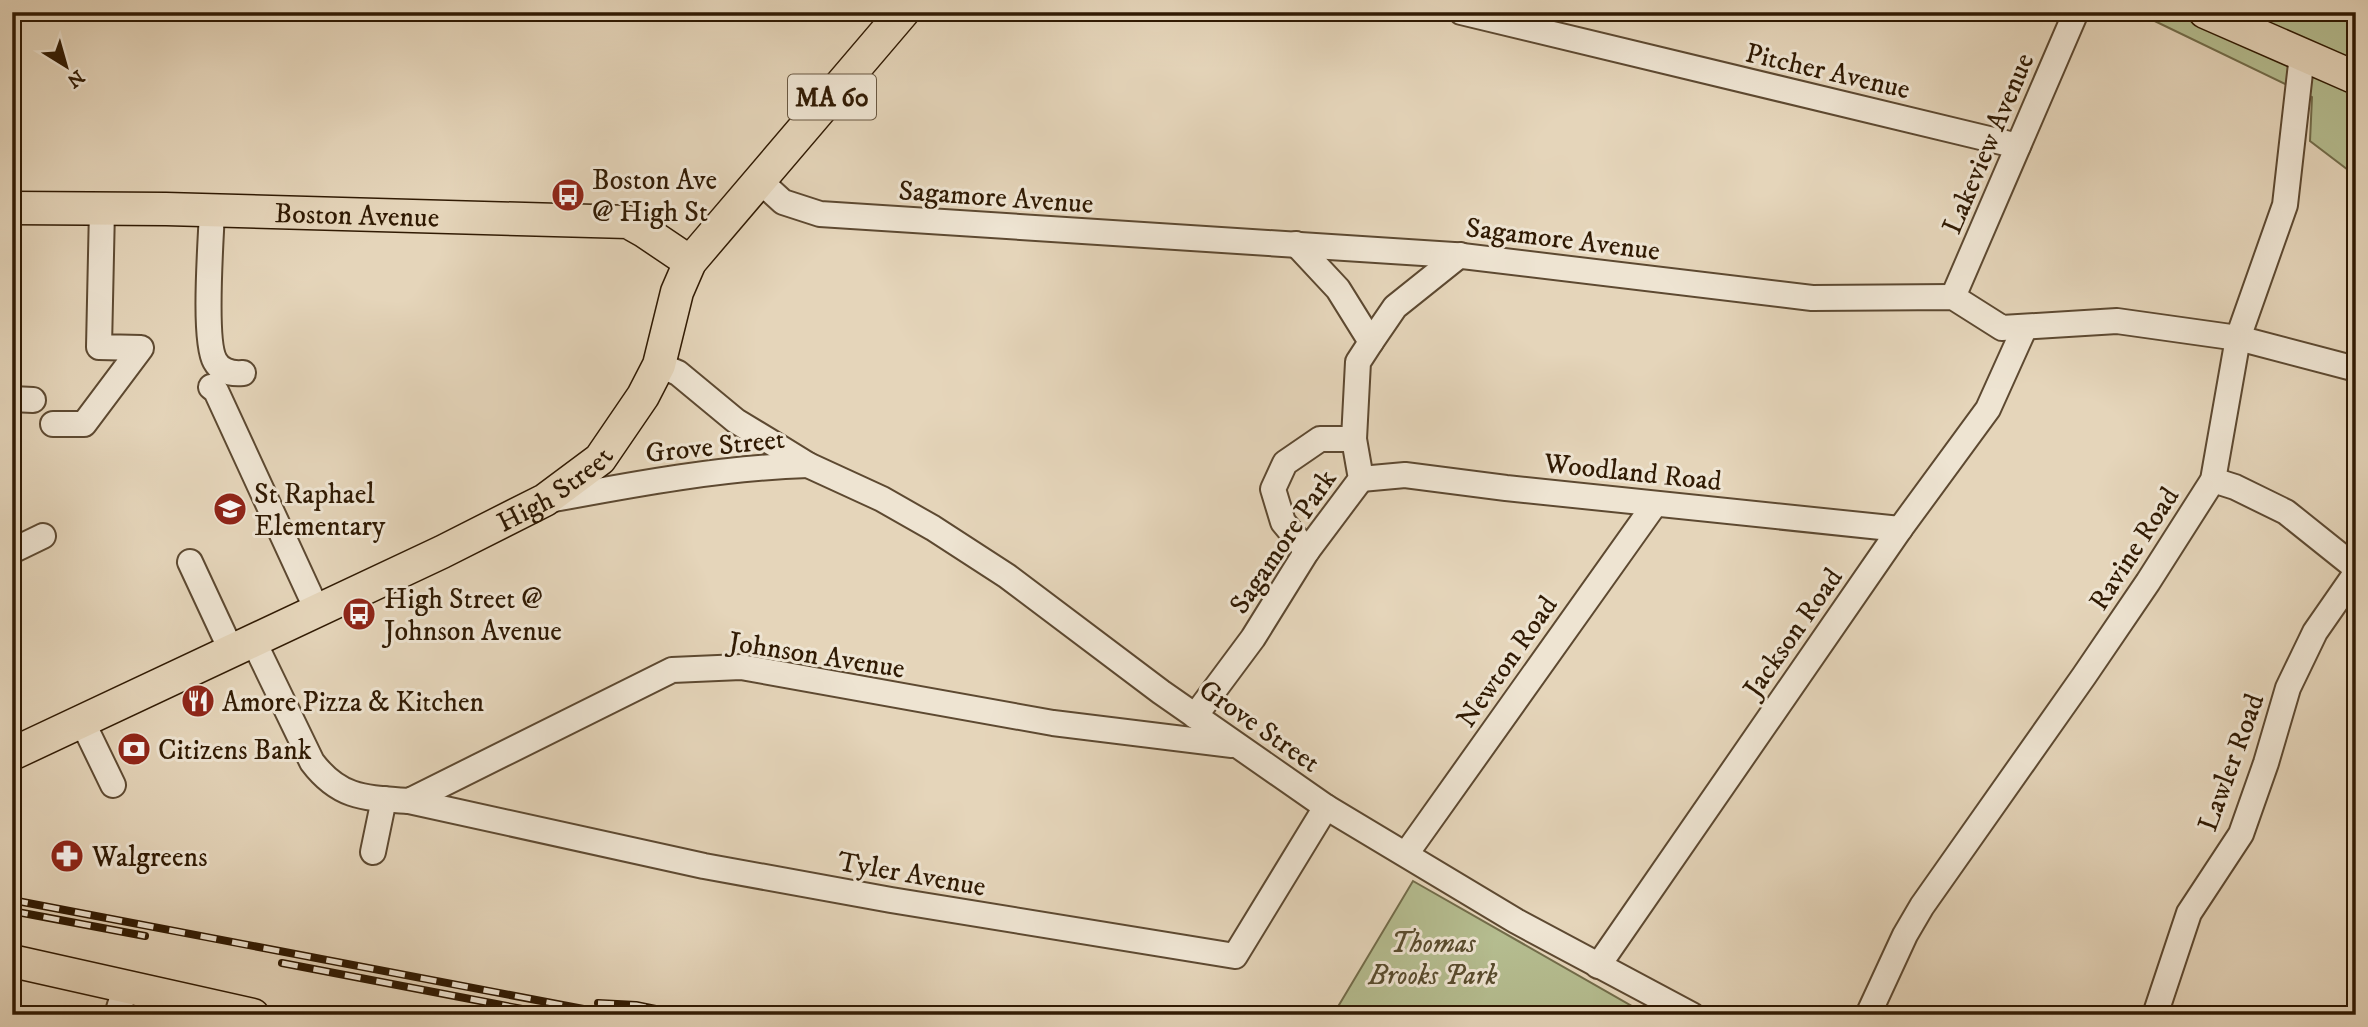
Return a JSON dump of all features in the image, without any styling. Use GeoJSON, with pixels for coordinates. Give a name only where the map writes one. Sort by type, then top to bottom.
{"type":"FeatureCollection","features":[{"type":"Feature","properties":{"kind":"main road","name":"High Street"},"geometry":{"type":"LineString","coordinates":[[12,754],[442,552],[545,500],[600,459],[643,396],[659,365],[677,292],[690,262],[903,12]]}},
{"type":"Feature","properties":{"kind":"main road"},"geometry":{"type":"LineString","coordinates":[[2205,12],[2356,78]]}},
{"type":"Feature","properties":{"kind":"main road","name":"Boston Avenue"},"geometry":{"type":"LineString","coordinates":[[12,208],[628,222],[690,262]]}},
{"type":"Feature","properties":{"kind":"main road"},"geometry":{"type":"LineString","coordinates":[[15,967],[122,1000],[253,1015]]}},
{"type":"Feature","properties":{"kind":"street","name":"Pitcher Avenue"},"geometry":{"type":"LineString","coordinates":[[1461,12],[2018,146]]}},
{"type":"Feature","properties":{"kind":"street","name":"Lakeview Avenue"},"geometry":{"type":"LineString","coordinates":[[1953,297],[2076,12]]}},
{"type":"Feature","properties":{"kind":"street","name":"Ravine Road"},"geometry":{"type":"LineString","coordinates":[[1868,1015],[1905,935],[1922,906],[2091,666],[2213,480],[2238,338],[2285,205],[2302,55]]}},
{"type":"Feature","properties":{"kind":"street","name":"Sagamore Avenue"},"geometry":{"type":"LineString","coordinates":[[760,181],[783,202],[820,214],[1460,256],[1812,298],[1953,297]]}},
{"type":"Feature","properties":{"kind":"street"},"geometry":{"type":"LineString","coordinates":[[53,424],[84,424],[141,348],[99,347],[102,209]]}},
{"type":"Feature","properties":{"kind":"street"},"geometry":{"type":"LineString","coordinates":[[212,211],[209,323],[213,358],[229,373],[243,373]]}},
{"type":"Feature","properties":{"kind":"street"},"geometry":{"type":"LineString","coordinates":[[1296,244],[1338,289],[1371,342]]}},
{"type":"Feature","properties":{"kind":"street","name":"Sagamore Park"},"geometry":{"type":"LineString","coordinates":[[1195,716],[1253,638],[1307,551],[1361,479],[1354,439],[1358,362],[1395,307],[1460,256]]}},
{"type":"Feature","properties":{"kind":"street"},"geometry":{"type":"LineString","coordinates":[[1953,297],[2002,328],[2117,321],[2238,338],[2356,369]]}},
{"type":"Feature","properties":{"kind":"street","name":"Jackson Road"},"geometry":{"type":"LineString","coordinates":[[1598,965],[1900,529],[1987,409],[2025,327]]}},
{"type":"Feature","properties":{"kind":"street","name":"Grove Street"},"geometry":{"type":"LineString","coordinates":[[659,365],[678,373],[736,421],[808,465],[882,499],[1007,576],[1195,716],[1326,807],[1406,853],[1461,889],[1692,1015]]}},
{"type":"Feature","properties":{"kind":"street"},"geometry":{"type":"LineString","coordinates":[[211,387],[216,391],[317,610]]}},
{"type":"Feature","properties":{"kind":"street"},"geometry":{"type":"LineString","coordinates":[[1307,551],[1283,522],[1273,489],[1285,463],[1320,439],[1354,439]]}},
{"type":"Feature","properties":{"kind":"street","name":"Grove Street"},"geometry":{"type":"LineString","coordinates":[[545,500],[656,480],[754,467],[808,465]]}},
{"type":"Feature","properties":{"kind":"street","name":"Woodland Road"},"geometry":{"type":"LineString","coordinates":[[1361,479],[1405,475],[1900,529]]}},
{"type":"Feature","properties":{"kind":"street"},"geometry":{"type":"LineString","coordinates":[[2213,480],[2235,487],[2286,512],[2356,570]]}},
{"type":"Feature","properties":{"kind":"street","name":"Newton Road"},"geometry":{"type":"LineString","coordinates":[[1406,853],[1655,504]]}},
{"type":"Feature","properties":{"kind":"street"},"geometry":{"type":"LineString","coordinates":[[12,551],[43,536]]}},
{"type":"Feature","properties":{"kind":"street"},"geometry":{"type":"LineString","coordinates":[[190,562],[323,775],[334,786],[347,792],[409,801]]}},
{"type":"Feature","properties":{"kind":"street","name":"Lawler Road"},"geometry":{"type":"LineString","coordinates":[[2155,1015],[2189,914],[2241,834],[2288,688],[2315,632],[2356,570]]}},
{"type":"Feature","properties":{"kind":"street","name":"Johnson Avenue"},"geometry":{"type":"LineString","coordinates":[[409,801],[672,670],[741,667],[1053,723],[1237,746]]}},
{"type":"Feature","properties":{"kind":"street"},"geometry":{"type":"LineString","coordinates":[[82,721],[113,785]]}},
{"type":"Feature","properties":{"kind":"street"},"geometry":{"type":"LineString","coordinates":[[373,852],[384,799]]}},
{"type":"Feature","properties":{"kind":"street","name":"Tyler Avenue"},"geometry":{"type":"LineString","coordinates":[[409,801],[704,866],[1235,957],[1326,807]]}},
{"type":"Feature","properties":{"kind":"green space"},"geometry":{"type":"Polygon","coordinates":[[[2136,12],[2356,12],[2356,176],[2310,141],[2312,97],[2136,12]]]}},
{"type":"Feature","properties":{"kind":"green space","name":"Thomas Brooks Park"},"geometry":{"type":"Polygon","coordinates":[[[1413,881],[1632,1006],[1651,1015],[1333,1015],[1413,881]]]}},
{"type":"Feature","properties":{"kind":"railway"},"geometry":{"type":"LineString","coordinates":[[12,900],[615,1015]]}},
{"type":"Feature","properties":{"kind":"railway"},"geometry":{"type":"LineString","coordinates":[[12,911],[145,936]]}},
{"type":"Feature","properties":{"kind":"railway"},"geometry":{"type":"LineString","coordinates":[[282,963],[554,1015]]}},
{"type":"Feature","properties":{"kind":"railway"},"geometry":{"type":"LineString","coordinates":[[598,1003],[636,1005],[685,1015]]}},
{"type":"Feature","properties":{"kind":"place","name":"Boston Ave @ High St"},"geometry":{"type":"Point","coordinates":[568,195]}},
{"type":"Feature","properties":{"kind":"place","name":"St Raphael Elementary"},"geometry":{"type":"Point","coordinates":[230,509]}},
{"type":"Feature","properties":{"kind":"place","name":"High Street @ Johnson Avenue"},"geometry":{"type":"Point","coordinates":[359,614]}},
{"type":"Feature","properties":{"kind":"place","name":"Amore Pizza & Kitchen"},"geometry":{"type":"Point","coordinates":[198,701]}},
{"type":"Feature","properties":{"kind":"place","name":"Citizens Bank"},"geometry":{"type":"Point","coordinates":[134,749]}},
{"type":"Feature","properties":{"kind":"place","name":"Walgreens"},"geometry":{"type":"Point","coordinates":[67,856]}}]}
